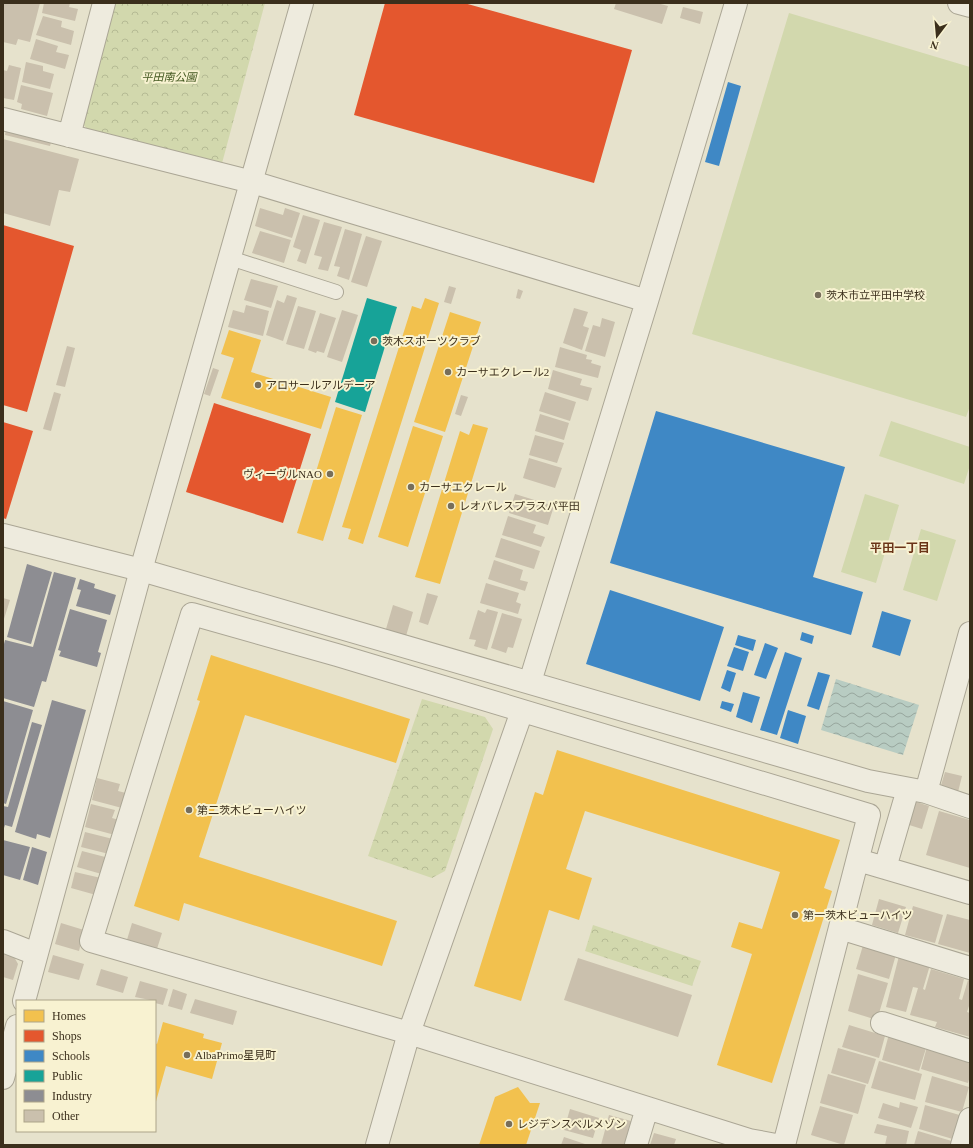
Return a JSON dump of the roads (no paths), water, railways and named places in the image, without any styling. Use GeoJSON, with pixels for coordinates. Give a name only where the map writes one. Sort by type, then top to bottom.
{"type":"FeatureCollection","features":[{"type":"Feature","properties":{"kind":"street"},"geometry":{"type":"LineString","coordinates":[[69,136],[104,3]]}},
{"type":"Feature","properties":{"kind":"street"},"geometry":{"type":"LineString","coordinates":[[24,1000],[141,570],[302,3]]}},
{"type":"Feature","properties":{"kind":"street"},"geometry":{"type":"LineString","coordinates":[[530,682],[648,301],[736,3]]}},
{"type":"Feature","properties":{"kind":"street"},"geometry":{"type":"LineString","coordinates":[[959,3],[970,6]]}},
{"type":"Feature","properties":{"kind":"street"},"geometry":{"type":"LineString","coordinates":[[3,119],[252,182],[648,301]]}},
{"type":"Feature","properties":{"kind":"street"},"geometry":{"type":"LineString","coordinates":[[3,535],[141,570],[868,781],[917,791],[970,807]]}},
{"type":"Feature","properties":{"kind":"street"},"geometry":{"type":"LineString","coordinates":[[776,1145],[748,1140],[409,1034],[91,941],[192,614],[869,815],[784,1145]]}},
{"type":"Feature","properties":{"kind":"street"},"geometry":{"type":"LineString","coordinates":[[885,868],[917,791],[970,633]]}},
{"type":"Feature","properties":{"kind":"street"},"geometry":{"type":"LineString","coordinates":[[377,1145],[409,1034],[522,711]]}},
{"type":"Feature","properties":{"kind":"street"},"geometry":{"type":"LineString","coordinates":[[858,860],[970,893]]}},
{"type":"Feature","properties":{"kind":"street"},"geometry":{"type":"LineString","coordinates":[[840,928],[970,968]]}},
{"type":"Feature","properties":{"kind":"street"},"geometry":{"type":"LineString","coordinates":[[3,941],[36,954]]}},
{"type":"Feature","properties":{"kind":"street"},"geometry":{"type":"LineString","coordinates":[[882,1023],[970,1051]]}},
{"type":"Feature","properties":{"kind":"street"},"geometry":{"type":"LineString","coordinates":[[3,1078],[16,1030]]}},
{"type":"Feature","properties":{"kind":"street"},"geometry":{"type":"LineString","coordinates":[[636,1145],[647,1108]]}},
{"type":"Feature","properties":{"kind":"street"},"geometry":{"type":"LineString","coordinates":[[962,1145],[970,1119]]}},
{"type":"Feature","properties":{"kind":"lane"},"geometry":{"type":"LineString","coordinates":[[230,258],[336,292]]}},
{"type":"Feature","properties":{"kind":"water"},"geometry":{"type":"Polygon","coordinates":[[[836,679],[919,705],[903,755],[821,730],[836,679]]]}},
{"type":"Feature","properties":{"kind":"place","name":"茨木市立平田中学校"},"geometry":{"type":"Point","coordinates":[818,295]}},
{"type":"Feature","properties":{"kind":"place","name":"茨木スポーツクラブ"},"geometry":{"type":"Point","coordinates":[374,341]}},
{"type":"Feature","properties":{"kind":"place","name":"カーサエクレール2"},"geometry":{"type":"Point","coordinates":[448,372]}},
{"type":"Feature","properties":{"kind":"place","name":"アロサールアルデーア"},"geometry":{"type":"Point","coordinates":[258,385]}},
{"type":"Feature","properties":{"kind":"place","name":"ヴィーヴルNAO"},"geometry":{"type":"Point","coordinates":[330,474]}},
{"type":"Feature","properties":{"kind":"place","name":"カーサエクレール"},"geometry":{"type":"Point","coordinates":[411,487]}},
{"type":"Feature","properties":{"kind":"place","name":"レオパレスプラスパ平田"},"geometry":{"type":"Point","coordinates":[451,506]}},
{"type":"Feature","properties":{"kind":"place","name":"第二茨木ビューハイツ"},"geometry":{"type":"Point","coordinates":[189,810]}},
{"type":"Feature","properties":{"kind":"place","name":"第一茨木ビューハイツ"},"geometry":{"type":"Point","coordinates":[795,915]}},
{"type":"Feature","properties":{"kind":"place","name":"AlbaPrimo星見町"},"geometry":{"type":"Point","coordinates":[187,1055]}},
{"type":"Feature","properties":{"kind":"place","name":"レジデンスベルメゾン"},"geometry":{"type":"Point","coordinates":[509,1124]}},
{"type":"Feature","properties":{"kind":"district","name":"平田一丁目"},"geometry":{"type":"Point","coordinates":[900,548]}},
{"type":"Feature","properties":{"kind":"park label","name":"平田南公園"},"geometry":{"type":"Point","coordinates":[169,77]}}]}
